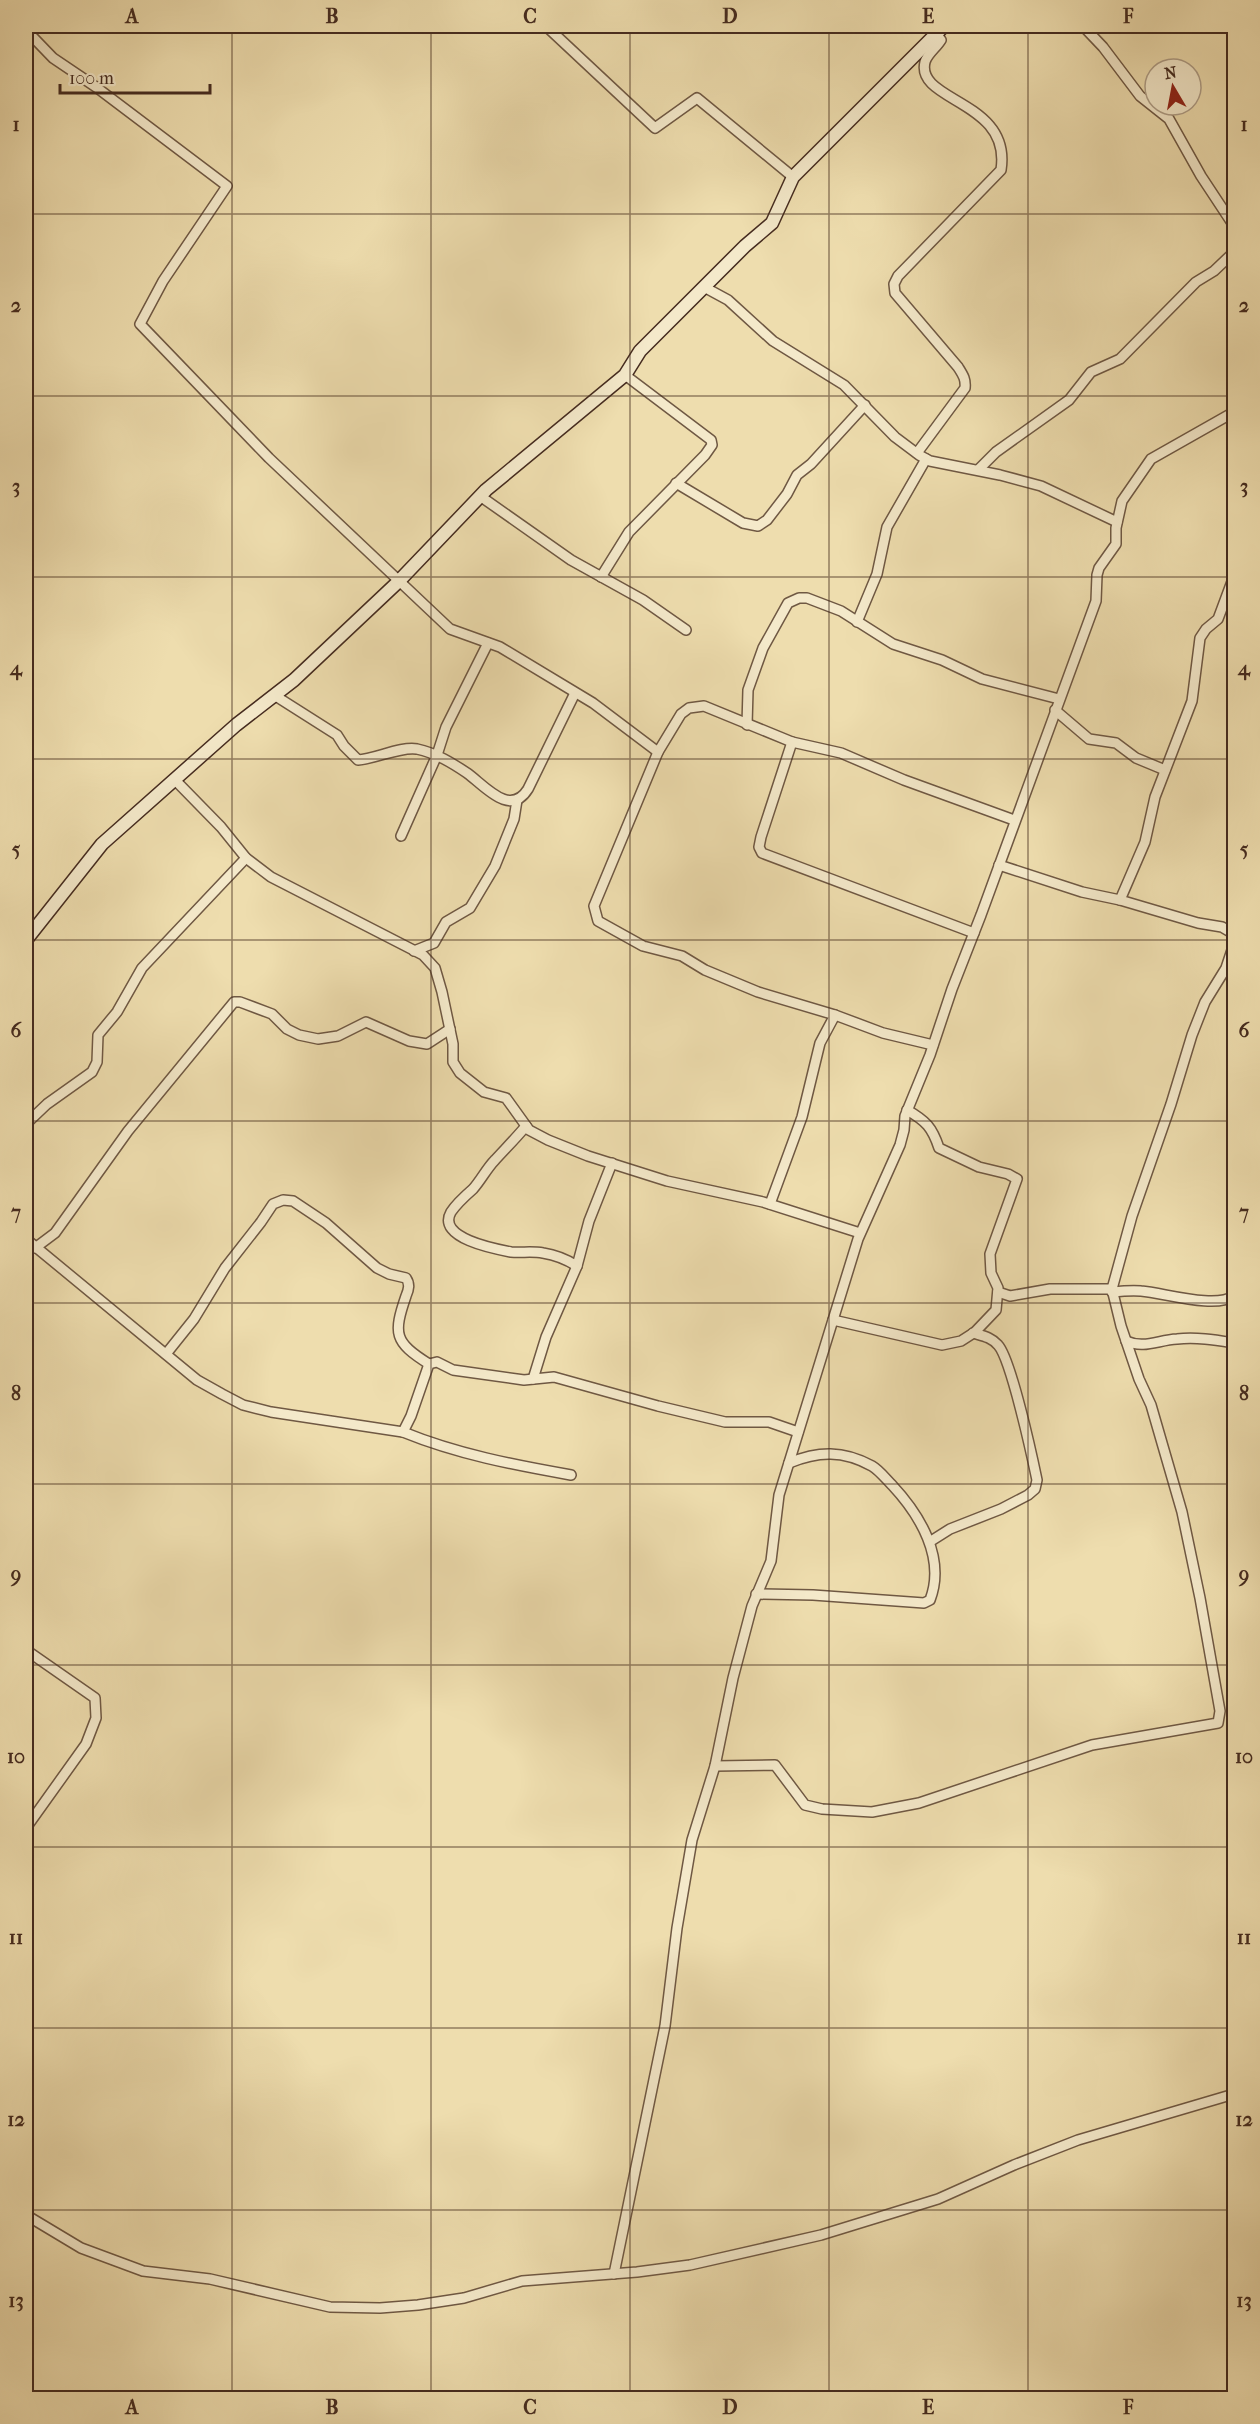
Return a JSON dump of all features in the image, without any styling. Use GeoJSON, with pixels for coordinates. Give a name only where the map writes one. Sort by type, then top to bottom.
{"type":"FeatureCollection","features":[{"type":"Feature","properties":{"kind":"street"},"geometry":{"type":"LineString","coordinates":[[546,26],[655,128],[697,98],[793,177]]}},
{"type":"Feature","properties":{"kind":"street"},"geometry":{"type":"LineString","coordinates":[[1083,26],[1103,47],[1140,96],[1169,119],[1234,226]]}},
{"type":"Feature","properties":{"kind":"street"},"geometry":{"type":"LineString","coordinates":[[26,940],[102,844],[236,726],[294,680],[398,582],[480,496],[624,375],[640,351],[745,246],[772,223],[793,177],[940,29]]}},
{"type":"Feature","properties":{"kind":"street"},"geometry":{"type":"LineString","coordinates":[[917,453],[965,388],[965,382],[958,367],[895,293],[894,284],[898,276],[1001,170],[1003,154],[998,134],[982,117],[932,85],[925,72],[925,59],[942,40],[940,29]]}},
{"type":"Feature","properties":{"kind":"street"},"geometry":{"type":"LineString","coordinates":[[26,30],[53,58],[96,87],[227,186],[163,281],[140,324],[269,458],[450,629],[500,647],[593,703],[658,752]]}},
{"type":"Feature","properties":{"kind":"street"},"geometry":{"type":"LineString","coordinates":[[978,470],[996,452],[1069,400],[1091,372],[1120,359],[1196,282],[1214,271],[1234,252]]}},
{"type":"Feature","properties":{"kind":"street"},"geometry":{"type":"LineString","coordinates":[[704,287],[728,300],[773,341],[844,385],[895,437],[926,459],[1041,486],[1117,522]]}},
{"type":"Feature","properties":{"kind":"street"},"geometry":{"type":"LineString","coordinates":[[601,577],[629,532],[705,455],[712,445],[711,440],[624,375]]}},
{"type":"Feature","properties":{"kind":"street"},"geometry":{"type":"LineString","coordinates":[[676,483],[743,523],[758,526],[767,520],[787,494],[797,475],[811,464],[865,405]]}},
{"type":"Feature","properties":{"kind":"street"},"geometry":{"type":"LineString","coordinates":[[614,2274],[666,2026],[677,1928],[693,1840],[715,1766],[733,1678],[756,1594],[771,1561],[779,1495],[860,1233],[900,1144],[908,1110],[933,1046],[952,988],[999,866],[1014,820],[1039,761],[1055,710],[1096,601],[1099,568],[1116,544],[1117,522],[1122,501],[1151,459],[1234,412]]}},
{"type":"Feature","properties":{"kind":"street"},"geometry":{"type":"LineString","coordinates":[[857,622],[878,574],[886,527],[926,459]]}},
{"type":"Feature","properties":{"kind":"street"},"geometry":{"type":"LineString","coordinates":[[480,496],[571,560],[643,600],[686,630]]}},
{"type":"Feature","properties":{"kind":"street"},"geometry":{"type":"LineString","coordinates":[[1120,900],[1145,842],[1151,811],[1192,701],[1200,638],[1206,629],[1218,619],[1234,576]]}},
{"type":"Feature","properties":{"kind":"street"},"geometry":{"type":"LineString","coordinates":[[747,725],[748,690],[764,648],[788,603],[799,597],[841,611],[893,644],[942,660],[982,679],[1059,699]]}},
{"type":"Feature","properties":{"kind":"street"},"geometry":{"type":"LineString","coordinates":[[400,836],[437,755],[446,727],[488,643]]}},
{"type":"Feature","properties":{"kind":"street"},"geometry":{"type":"LineString","coordinates":[[274,695],[337,735],[358,760],[414,748],[437,755],[468,774],[492,795],[507,800],[517,800],[523,797],[528,789],[575,693]]}},
{"type":"Feature","properties":{"kind":"street"},"geometry":{"type":"LineString","coordinates":[[933,1046],[883,1033],[835,1015],[758,992],[705,970],[682,956],[643,946],[598,921],[594,906],[658,752],[681,714],[689,708],[704,706],[792,742],[841,753],[904,780],[1014,820]]}},
{"type":"Feature","properties":{"kind":"street"},"geometry":{"type":"LineString","coordinates":[[1055,710],[1072,727],[1089,738],[1116,743],[1136,758],[1165,770]]}},
{"type":"Feature","properties":{"kind":"street"},"geometry":{"type":"LineString","coordinates":[[792,742],[761,837],[759,847],[762,853],[974,933]]}},
{"type":"Feature","properties":{"kind":"street"},"geometry":{"type":"LineString","coordinates":[[176,781],[221,827],[246,858],[272,877],[423,955],[435,968],[453,1044],[453,1062],[460,1073],[484,1092],[506,1098],[526,1126],[548,1140],[612,1164],[667,1181],[770,1204],[860,1233]]}},
{"type":"Feature","properties":{"kind":"street"},"geometry":{"type":"LineString","coordinates":[[414,951],[434,943],[446,922],[470,908],[495,866],[514,819],[517,800]]}},
{"type":"Feature","properties":{"kind":"street"},"geometry":{"type":"LineString","coordinates":[[26,1124],[47,1104],[92,1072],[97,1062],[98,1035],[117,1012],[142,968],[246,858]]}},
{"type":"Feature","properties":{"kind":"street"},"geometry":{"type":"LineString","coordinates":[[999,866],[1082,892],[1120,900],[1197,923],[1222,927],[1234,934]]}},
{"type":"Feature","properties":{"kind":"street"},"geometry":{"type":"LineString","coordinates":[[715,1766],[775,1766],[805,1805],[822,1809],[872,1812],[919,1803],[1092,1744],[1218,1723],[1220,1711],[1182,1512],[1150,1405],[1126,1341],[1112,1291],[1132,1216],[1172,1104],[1192,1035],[1205,1002],[1226,968],[1234,944]]}},
{"type":"Feature","properties":{"kind":"street"},"geometry":{"type":"LineString","coordinates":[[35,1248],[55,1233],[129,1131],[234,1002],[240,1002],[272,1014],[287,1029],[299,1035],[318,1039],[338,1036],[366,1022],[409,1041],[427,1044],[450,1029]]}},
{"type":"Feature","properties":{"kind":"street"},"geometry":{"type":"LineString","coordinates":[[770,1204],[802,1117],[820,1043],[835,1015]]}},
{"type":"Feature","properties":{"kind":"street"},"geometry":{"type":"LineString","coordinates":[[833,1320],[942,1345],[961,1341],[973,1334],[996,1310],[998,1292],[991,1273],[990,1254],[1017,1179],[1008,1174],[978,1167],[939,1148],[929,1125],[908,1110]]}},
{"type":"Feature","properties":{"kind":"street"},"geometry":{"type":"LineString","coordinates":[[526,1126],[510,1147],[494,1160],[474,1187],[457,1203],[449,1215],[448,1223],[463,1239],[483,1246],[512,1252],[542,1253],[562,1257],[577,1266]]}},
{"type":"Feature","properties":{"kind":"street"},"geometry":{"type":"LineString","coordinates":[[533,1379],[546,1337],[577,1266],[589,1221],[612,1164]]}},
{"type":"Feature","properties":{"kind":"street"},"geometry":{"type":"LineString","coordinates":[[166,1354],[194,1319],[225,1268],[273,1204],[283,1200],[293,1201],[326,1223],[377,1268],[406,1278],[409,1289],[397,1323],[398,1334],[411,1353],[429,1364],[437,1362],[453,1370],[524,1380],[554,1377],[725,1422],[769,1422],[798,1432]]}},
{"type":"Feature","properties":{"kind":"street"},"geometry":{"type":"LineString","coordinates":[[26,1239],[197,1380],[243,1405],[342,1425],[403,1432],[428,1443],[496,1461],[571,1475]]}},
{"type":"Feature","properties":{"kind":"street"},"geometry":{"type":"LineString","coordinates":[[998,1292],[1010,1296],[1050,1289],[1137,1290],[1208,1302],[1230,1300],[1234,1296]]}},
{"type":"Feature","properties":{"kind":"street"},"geometry":{"type":"LineString","coordinates":[[931,1541],[950,1529],[1028,1496],[1035,1489],[1033,1464],[1009,1372],[1000,1347],[991,1338],[973,1334]]}},
{"type":"Feature","properties":{"kind":"street"},"geometry":{"type":"LineString","coordinates":[[1126,1341],[1137,1345],[1175,1339],[1202,1338],[1234,1342]]}},
{"type":"Feature","properties":{"kind":"street"},"geometry":{"type":"LineString","coordinates":[[403,1432],[429,1364]]}},
{"type":"Feature","properties":{"kind":"street"},"geometry":{"type":"LineString","coordinates":[[756,1594],[813,1595],[924,1603],[930,1600],[936,1584],[931,1541],[908,1502],[874,1466],[843,1455],[821,1453],[808,1455],[789,1463]]}},
{"type":"Feature","properties":{"kind":"street"},"geometry":{"type":"LineString","coordinates":[[26,1650],[95,1698],[96,1718],[86,1744],[26,1828]]}},
{"type":"Feature","properties":{"kind":"street"},"geometry":{"type":"LineString","coordinates":[[26,2215],[81,2248],[143,2271],[210,2279],[330,2307],[380,2308],[418,2305],[464,2298],[522,2281],[690,2265],[821,2235],[938,2199],[1014,2165],[1078,2140],[1234,2094]]}}]}
